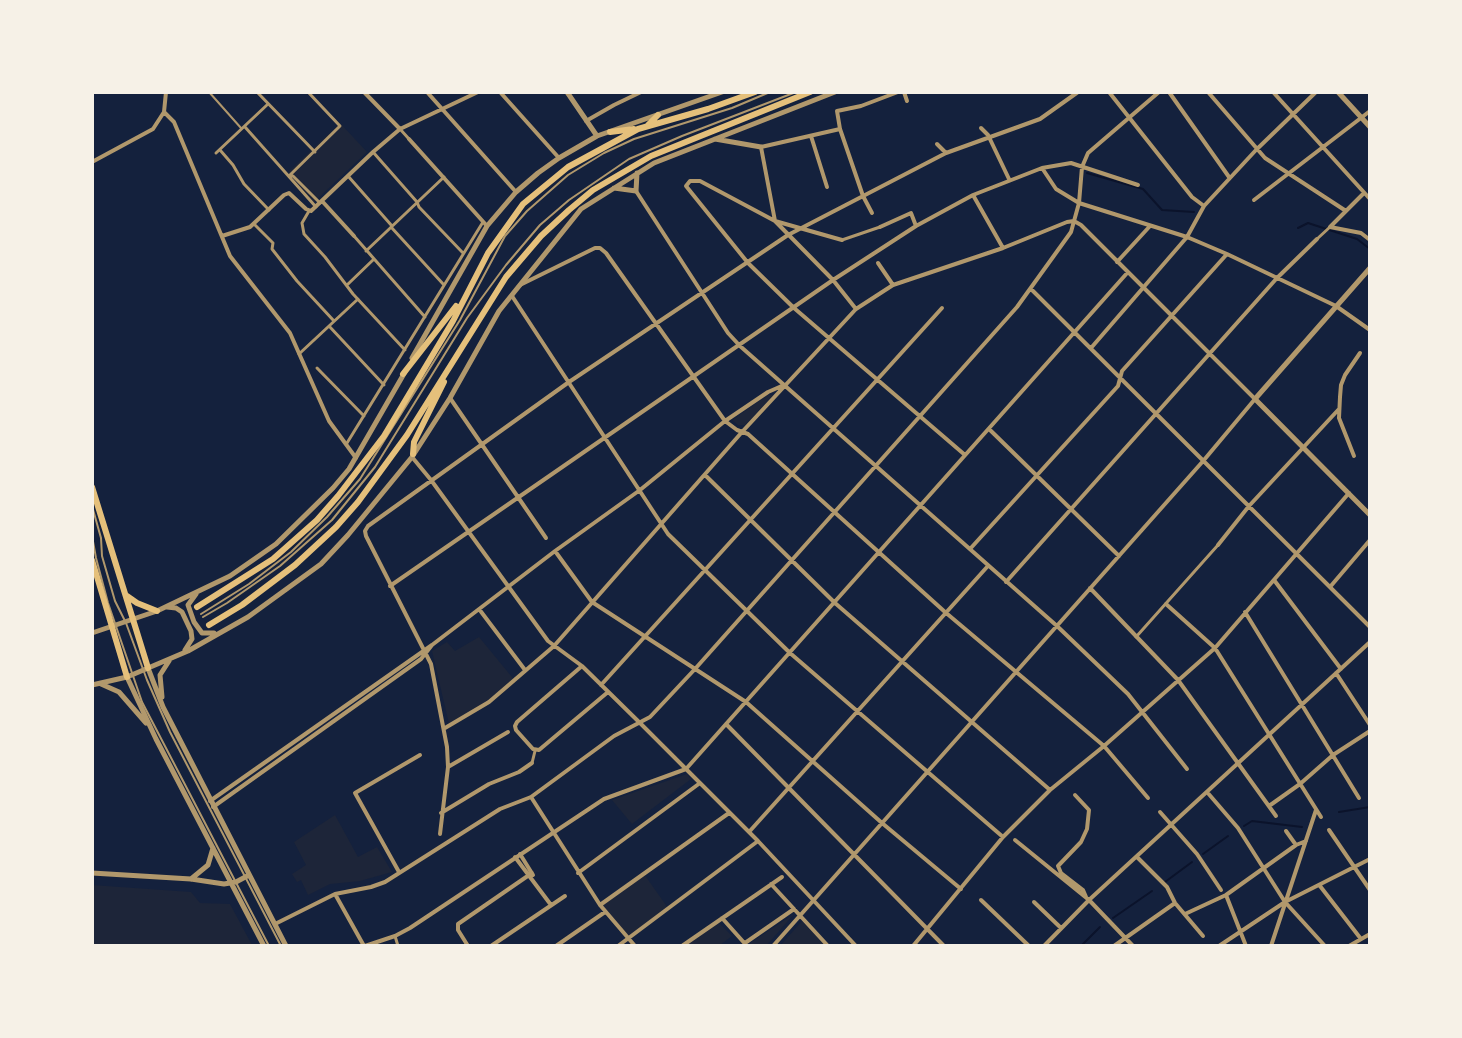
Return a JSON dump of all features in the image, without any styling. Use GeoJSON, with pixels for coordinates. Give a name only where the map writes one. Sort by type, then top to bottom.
{"type":"FeatureCollection","features":[{"type":"Feature","properties":{"kind":"main road"},"geometry":{"type":"LineString","coordinates":[[199,610],[273,560],[317,520],[338,496],[384,436],[453,320],[462,300],[502,232],[523,204],[568,167],[638,129],[708,110],[755,92]]}},
{"type":"Feature","properties":{"kind":"main road"},"geometry":{"type":"LineString","coordinates":[[209,625],[242,605],[295,565],[336,527],[382,471],[506,277],[523,255],[555,223],[593,190],[651,156],[810,92]]}},
{"type":"Feature","properties":{"kind":"main road"},"geometry":{"type":"LineString","coordinates":[[647,126],[658,115]]}},
{"type":"Feature","properties":{"kind":"main road"},"geometry":{"type":"LineString","coordinates":[[610,132],[638,129]]}},
{"type":"Feature","properties":{"kind":"main road"},"geometry":{"type":"LineString","coordinates":[[403,374],[462,300]]}},
{"type":"Feature","properties":{"kind":"main road"},"geometry":{"type":"LineString","coordinates":[[412,456],[414,442],[440,392],[451,364]]}},
{"type":"Feature","properties":{"kind":"main road"},"geometry":{"type":"LineString","coordinates":[[92,486],[134,620],[146,669]]}},
{"type":"Feature","properties":{"kind":"main road"},"geometry":{"type":"LineString","coordinates":[[92,560],[130,676]]}},
{"type":"Feature","properties":{"kind":"main road"},"geometry":{"type":"LineString","coordinates":[[126,594],[138,603],[160,609]]}},
{"type":"Feature","properties":{"kind":"street"},"geometry":{"type":"LineString","coordinates":[[92,162],[153,129],[164,112],[166,92]]}},
{"type":"Feature","properties":{"kind":"street"},"geometry":{"type":"LineString","coordinates":[[257,92],[315,152]]}},
{"type":"Feature","properties":{"kind":"street"},"geometry":{"type":"LineString","coordinates":[[289,176],[340,126],[308,92]]}},
{"type":"Feature","properties":{"kind":"street"},"geometry":{"type":"LineString","coordinates":[[364,92],[400,129],[444,177],[447,184],[485,224]]}},
{"type":"Feature","properties":{"kind":"street"},"geometry":{"type":"LineString","coordinates":[[427,92],[516,192]]}},
{"type":"Feature","properties":{"kind":"street"},"geometry":{"type":"LineString","coordinates":[[405,350],[358,299],[304,234],[302,223],[308,211],[316,207],[373,152],[400,129],[478,92]]}},
{"type":"Feature","properties":{"kind":"street"},"geometry":{"type":"LineString","coordinates":[[500,92],[559,158]]}},
{"type":"Feature","properties":{"kind":"street"},"geometry":{"type":"LineString","coordinates":[[567,92],[597,136]]}},
{"type":"Feature","properties":{"kind":"street"},"geometry":{"type":"LineString","coordinates":[[586,121],[641,92]]}},
{"type":"Feature","properties":{"kind":"street"},"geometry":{"type":"LineString","coordinates":[[347,443],[384,385],[462,253],[485,224],[516,192],[559,158],[597,136],[722,92]]}},
{"type":"Feature","properties":{"kind":"street"},"geometry":{"type":"LineString","coordinates":[[95,684],[130,676],[182,654],[269,603],[321,564],[354,528],[412,456],[450,398],[499,311],[581,209],[654,163],[834,92]]}},
{"type":"Feature","properties":{"kind":"street"},"geometry":{"type":"LineString","coordinates":[[872,213],[863,196],[840,129],[837,111],[861,106],[898,92]]}},
{"type":"Feature","properties":{"kind":"street"},"geometry":{"type":"LineString","coordinates":[[904,92],[907,101]]}},
{"type":"Feature","properties":{"kind":"street"},"geometry":{"type":"LineString","coordinates":[[440,834],[448,767],[445,728],[431,664],[390,586],[365,531],[378,517],[569,382],[799,228],[946,153],[1040,119],[1078,92]]}},
{"type":"Feature","properties":{"kind":"street"},"geometry":{"type":"LineString","coordinates":[[1109,92],[1192,197],[1204,206]]}},
{"type":"Feature","properties":{"kind":"street"},"geometry":{"type":"LineString","coordinates":[[275,924],[335,894],[371,887],[385,882],[500,809],[531,797],[611,738],[650,717],[747,611],[1031,289],[1071,232],[1079,203],[1082,166],[1088,153],[1159,92]]}},
{"type":"Feature","properties":{"kind":"street"},"geometry":{"type":"LineString","coordinates":[[1169,92],[1229,177]]}},
{"type":"Feature","properties":{"kind":"street"},"geometry":{"type":"LineString","coordinates":[[1208,92],[1256,150],[1288,174],[1346,211]]}},
{"type":"Feature","properties":{"kind":"street"},"geometry":{"type":"LineString","coordinates":[[1273,92],[1370,199]]}},
{"type":"Feature","properties":{"kind":"street"},"geometry":{"type":"LineString","coordinates":[[1091,348],[1187,237],[1204,206],[1229,177],[1316,92]]}},
{"type":"Feature","properties":{"kind":"street"},"geometry":{"type":"LineString","coordinates":[[1338,92],[1370,127]]}},
{"type":"Feature","properties":{"kind":"street"},"geometry":{"type":"LineString","coordinates":[[268,104],[218,151],[233,165],[244,184],[269,210]]}},
{"type":"Feature","properties":{"kind":"street"},"geometry":{"type":"LineString","coordinates":[[1254,200],[1370,111]]}},
{"type":"Feature","properties":{"kind":"street"},"geometry":{"type":"LineString","coordinates":[[164,112],[174,122],[222,236],[238,268],[284,325],[329,421],[347,443],[356,458]]}},
{"type":"Feature","properties":{"kind":"street"},"geometry":{"type":"LineString","coordinates":[[243,128],[316,207]]}},
{"type":"Feature","properties":{"kind":"street"},"geometry":{"type":"LineString","coordinates":[[981,128],[989,138],[1009,179]]}},
{"type":"Feature","properties":{"kind":"street"},"geometry":{"type":"LineString","coordinates":[[714,139],[761,147],[840,129]]}},
{"type":"Feature","properties":{"kind":"street"},"geometry":{"type":"LineString","coordinates":[[811,136],[827,187]]}},
{"type":"Feature","properties":{"kind":"street"},"geometry":{"type":"LineString","coordinates":[[937,144],[946,153]]}},
{"type":"Feature","properties":{"kind":"street"},"geometry":{"type":"LineString","coordinates":[[761,147],[775,222],[833,280],[856,309]]}},
{"type":"Feature","properties":{"kind":"street"},"geometry":{"type":"LineString","coordinates":[[373,152],[418,202],[419,207],[462,253]]}},
{"type":"Feature","properties":{"kind":"street"},"geometry":{"type":"LineString","coordinates":[[390,586],[833,280],[916,226],[973,195],[1009,179],[1042,168],[1071,163],[1138,185]]}},
{"type":"Feature","properties":{"kind":"street"},"geometry":{"type":"LineString","coordinates":[[1042,168],[1056,189],[1079,203],[1187,237],[1227,254],[1336,306],[1370,330]]}},
{"type":"Feature","properties":{"kind":"street"},"geometry":{"type":"LineString","coordinates":[[637,173],[636,191],[728,333],[740,346],[987,567],[1057,626],[1128,694],[1140,713],[1187,769]]}},
{"type":"Feature","properties":{"kind":"street"},"geometry":{"type":"LineString","coordinates":[[289,176],[293,176],[354,236],[425,317]]}},
{"type":"Feature","properties":{"kind":"street"},"geometry":{"type":"LineString","coordinates":[[348,176],[444,285]]}},
{"type":"Feature","properties":{"kind":"street"},"geometry":{"type":"LineString","coordinates":[[366,251],[444,177]]}},
{"type":"Feature","properties":{"kind":"street"},"geometry":{"type":"LineString","coordinates":[[916,226],[911,213],[880,227],[842,240],[775,222],[700,181],[688,182],[688,189],[748,263],[794,308],[965,455]]}},
{"type":"Feature","properties":{"kind":"street"},"geometry":{"type":"LineString","coordinates":[[614,188],[636,191]]}},
{"type":"Feature","properties":{"kind":"street"},"geometry":{"type":"LineString","coordinates":[[222,236],[244,230],[254,224],[284,195],[289,193],[308,211]]}},
{"type":"Feature","properties":{"kind":"street"},"geometry":{"type":"LineString","coordinates":[[1006,582],[1277,278],[1364,193]]}},
{"type":"Feature","properties":{"kind":"street"},"geometry":{"type":"LineString","coordinates":[[973,195],[1003,248]]}},
{"type":"Feature","properties":{"kind":"street"},"geometry":{"type":"LineString","coordinates":[[445,728],[489,702],[554,646],[784,385],[856,309],[893,285],[1003,248],[1066,222],[1074,221]]}},
{"type":"Feature","properties":{"kind":"street"},"geometry":{"type":"LineString","coordinates":[[1074,221],[1128,272],[1370,515]]}},
{"type":"Feature","properties":{"kind":"street"},"geometry":{"type":"LineString","coordinates":[[254,224],[273,243],[272,249],[334,321]]}},
{"type":"Feature","properties":{"kind":"street"},"geometry":{"type":"LineString","coordinates":[[92,633],[126,623],[160,609],[244,568],[276,544],[333,488],[356,458],[485,224]]}},
{"type":"Feature","properties":{"kind":"street"},"geometry":{"type":"LineString","coordinates":[[1117,262],[1150,226]]}},
{"type":"Feature","properties":{"kind":"street"},"geometry":{"type":"LineString","coordinates":[[1330,227],[1361,233],[1370,240]]}},
{"type":"Feature","properties":{"kind":"street"},"geometry":{"type":"LineString","coordinates":[[520,285],[580,254],[600,248],[606,253],[725,421],[748,434],[945,612],[1104,746],[1148,798]]}},
{"type":"Feature","properties":{"kind":"street"},"geometry":{"type":"LineString","coordinates":[[970,550],[1118,386],[1122,371],[1227,254]]}},
{"type":"Feature","properties":{"kind":"street"},"geometry":{"type":"LineString","coordinates":[[347,285],[374,260]]}},
{"type":"Feature","properties":{"kind":"street"},"geometry":{"type":"LineString","coordinates":[[878,262],[893,285]]}},
{"type":"Feature","properties":{"kind":"street"},"geometry":{"type":"LineString","coordinates":[[773,946],[1204,460],[1370,268]]}},
{"type":"Feature","properties":{"kind":"street"},"geometry":{"type":"LineString","coordinates":[[335,894],[364,946],[395,936],[604,799],[686,769],[1128,272]]}},
{"type":"Feature","properties":{"kind":"street"},"geometry":{"type":"LineString","coordinates":[[1031,289],[1370,627]]}},
{"type":"Feature","properties":{"kind":"street"},"geometry":{"type":"LineString","coordinates":[[512,296],[668,534],[790,653],[1003,837]]}},
{"type":"Feature","properties":{"kind":"street"},"geometry":{"type":"LineString","coordinates":[[299,355],[358,299]]}},
{"type":"Feature","properties":{"kind":"street"},"geometry":{"type":"LineString","coordinates":[[601,685],[942,308]]}},
{"type":"Feature","properties":{"kind":"street"},"geometry":{"type":"LineString","coordinates":[[329,326],[384,385]]}},
{"type":"Feature","properties":{"kind":"street"},"geometry":{"type":"LineString","coordinates":[[1354,456],[1341,426],[1339,409],[1341,385],[1360,353]]}},
{"type":"Feature","properties":{"kind":"street"},"geometry":{"type":"LineString","coordinates":[[317,368],[364,416]]}},
{"type":"Feature","properties":{"kind":"street"},"geometry":{"type":"LineString","coordinates":[[210,801],[423,649],[432,645],[554,551],[640,490],[725,421],[768,392],[784,385]]}},
{"type":"Feature","properties":{"kind":"street"},"geometry":{"type":"LineString","coordinates":[[450,398],[546,538]]}},
{"type":"Feature","properties":{"kind":"street"},"geometry":{"type":"LineString","coordinates":[[1136,636],[1166,604],[1249,506],[1339,409]]}},
{"type":"Feature","properties":{"kind":"street"},"geometry":{"type":"LineString","coordinates":[[989,429],[1119,556]]}},
{"type":"Feature","properties":{"kind":"street"},"geometry":{"type":"LineString","coordinates":[[412,456],[470,531],[548,641],[582,666],[640,723],[749,832],[856,946]]}},
{"type":"Feature","properties":{"kind":"street"},"geometry":{"type":"LineString","coordinates":[[705,475],[835,603],[1050,790]]}},
{"type":"Feature","properties":{"kind":"street"},"geometry":{"type":"LineString","coordinates":[[913,946],[1003,837],[1050,790],[1104,746],[1215,648],[1349,493]]}},
{"type":"Feature","properties":{"kind":"street"},"geometry":{"type":"LineString","coordinates":[[1330,587],[1370,540]]}},
{"type":"Feature","properties":{"kind":"street"},"geometry":{"type":"LineString","coordinates":[[554,551],[592,602],[746,702],[882,823],[961,889]]}},
{"type":"Feature","properties":{"kind":"street"},"geometry":{"type":"LineString","coordinates":[[749,832],[987,567]]}},
{"type":"Feature","properties":{"kind":"street"},"geometry":{"type":"LineString","coordinates":[[1274,580],[1341,669]]}},
{"type":"Feature","properties":{"kind":"street"},"geometry":{"type":"LineString","coordinates":[[204,588],[188,601],[194,622],[202,634],[224,630]]}},
{"type":"Feature","properties":{"kind":"street"},"geometry":{"type":"LineString","coordinates":[[1090,588],[1178,680],[1276,816]]}},
{"type":"Feature","properties":{"kind":"street"},"geometry":{"type":"LineString","coordinates":[[1166,604],[1215,648],[1321,817]]}},
{"type":"Feature","properties":{"kind":"street"},"geometry":{"type":"LineString","coordinates":[[160,609],[180,610],[185,615],[192,639],[189,647],[182,654]]}},
{"type":"Feature","properties":{"kind":"street"},"geometry":{"type":"LineString","coordinates":[[479,609],[525,670]]}},
{"type":"Feature","properties":{"kind":"street"},"geometry":{"type":"LineString","coordinates":[[1245,612],[1359,798]]}},
{"type":"Feature","properties":{"kind":"street"},"geometry":{"type":"LineString","coordinates":[[1044,946],[1088,899],[1173,825],[1370,642]]}},
{"type":"Feature","properties":{"kind":"street"},"geometry":{"type":"LineString","coordinates":[[213,807],[427,654],[432,645]]}},
{"type":"Feature","properties":{"kind":"street"},"geometry":{"type":"LineString","coordinates":[[164,707],[159,678],[170,660]]}},
{"type":"Feature","properties":{"kind":"street"},"geometry":{"type":"LineString","coordinates":[[536,751],[515,726],[582,666]]}},
{"type":"Feature","properties":{"kind":"street"},"geometry":{"type":"LineString","coordinates":[[146,669],[247,876],[286,946]]}},
{"type":"Feature","properties":{"kind":"street"},"geometry":{"type":"LineString","coordinates":[[1336,673],[1370,725]]}},
{"type":"Feature","properties":{"kind":"street"},"geometry":{"type":"LineString","coordinates":[[130,676],[151,729],[213,848],[234,883],[264,946]]}},
{"type":"Feature","properties":{"kind":"street"},"geometry":{"type":"LineString","coordinates":[[95,684],[119,692],[151,729]]}},
{"type":"Feature","properties":{"kind":"street"},"geometry":{"type":"LineString","coordinates":[[441,813],[489,784],[519,772],[532,763],[536,751],[608,692]]}},
{"type":"Feature","properties":{"kind":"street"},"geometry":{"type":"LineString","coordinates":[[726,724],[944,946]]}},
{"type":"Feature","properties":{"kind":"street"},"geometry":{"type":"LineString","coordinates":[[1268,806],[1300,784],[1333,755],[1370,731]]}},
{"type":"Feature","properties":{"kind":"street"},"geometry":{"type":"LineString","coordinates":[[448,767],[508,732]]}},
{"type":"Feature","properties":{"kind":"street"},"geometry":{"type":"LineString","coordinates":[[399,872],[355,793],[420,755]]}},
{"type":"Feature","properties":{"kind":"street"},"geometry":{"type":"LineString","coordinates":[[578,873],[700,784]]}},
{"type":"Feature","properties":{"kind":"street"},"geometry":{"type":"LineString","coordinates":[[1207,792],[1238,828],[1285,902],[1324,946]]}},
{"type":"Feature","properties":{"kind":"street"},"geometry":{"type":"LineString","coordinates":[[1076,795],[1089,810],[1087,829],[1081,842],[1058,866],[1062,873],[1082,890],[1088,899]]}},
{"type":"Feature","properties":{"kind":"street"},"geometry":{"type":"LineString","coordinates":[[531,797],[600,905],[634,946]]}},
{"type":"Feature","properties":{"kind":"street"},"geometry":{"type":"LineString","coordinates":[[1271,946],[1316,810]]}},
{"type":"Feature","properties":{"kind":"street"},"geometry":{"type":"LineString","coordinates":[[1160,812],[1197,854],[1221,890]]}},
{"type":"Feature","properties":{"kind":"street"},"geometry":{"type":"LineString","coordinates":[[600,905],[729,813]]}},
{"type":"Feature","properties":{"kind":"street"},"geometry":{"type":"LineString","coordinates":[[1329,830],[1370,890]]}},
{"type":"Feature","properties":{"kind":"street"},"geometry":{"type":"LineString","coordinates":[[1286,831],[1296,844]]}},
{"type":"Feature","properties":{"kind":"street"},"geometry":{"type":"LineString","coordinates":[[1015,840],[1088,899],[1133,946]]}},
{"type":"Feature","properties":{"kind":"street"},"geometry":{"type":"LineString","coordinates":[[1184,914],[1226,895],[1296,844],[1306,841]]}},
{"type":"Feature","properties":{"kind":"street"},"geometry":{"type":"LineString","coordinates":[[618,946],[758,842]]}},
{"type":"Feature","properties":{"kind":"street"},"geometry":{"type":"LineString","coordinates":[[190,879],[208,865],[213,848]]}},
{"type":"Feature","properties":{"kind":"street"},"geometry":{"type":"LineString","coordinates":[[517,855],[551,905]]}},
{"type":"Feature","properties":{"kind":"street"},"geometry":{"type":"LineString","coordinates":[[1137,857],[1166,887],[1184,914],[1204,936]]}},
{"type":"Feature","properties":{"kind":"street"},"geometry":{"type":"LineString","coordinates":[[1219,946],[1285,902],[1370,860]]}},
{"type":"Feature","properties":{"kind":"street"},"geometry":{"type":"LineString","coordinates":[[92,872],[234,883],[247,876]]}},
{"type":"Feature","properties":{"kind":"street"},"geometry":{"type":"LineString","coordinates":[[468,946],[458,930],[458,924],[530,874]]}},
{"type":"Feature","properties":{"kind":"street"},"geometry":{"type":"LineString","coordinates":[[682,946],[782,877]]}},
{"type":"Feature","properties":{"kind":"street"},"geometry":{"type":"LineString","coordinates":[[771,884],[828,946]]}},
{"type":"Feature","properties":{"kind":"street"},"geometry":{"type":"LineString","coordinates":[[1320,886],[1361,939]]}},
{"type":"Feature","properties":{"kind":"street"},"geometry":{"type":"LineString","coordinates":[[1226,895],[1246,946]]}},
{"type":"Feature","properties":{"kind":"street"},"geometry":{"type":"LineString","coordinates":[[491,946],[565,896]]}},
{"type":"Feature","properties":{"kind":"street"},"geometry":{"type":"LineString","coordinates":[[981,900],[1029,946]]}},
{"type":"Feature","properties":{"kind":"street"},"geometry":{"type":"LineString","coordinates":[[1034,902],[1061,928]]}},
{"type":"Feature","properties":{"kind":"street"},"geometry":{"type":"LineString","coordinates":[[1114,946],[1175,902]]}},
{"type":"Feature","properties":{"kind":"street"},"geometry":{"type":"LineString","coordinates":[[722,918],[746,944],[794,908]]}},
{"type":"Feature","properties":{"kind":"street"},"geometry":{"type":"LineString","coordinates":[[556,946],[605,912]]}},
{"type":"Feature","properties":{"kind":"street"},"geometry":{"type":"LineString","coordinates":[[1349,946],[1370,934]]}},
{"type":"Feature","properties":{"kind":"street"},"geometry":{"type":"LineString","coordinates":[[395,936],[398,946]]}},
{"type":"Feature","properties":{"kind":"lane"},"geometry":{"type":"LineString","coordinates":[[209,92],[243,128]]}},
{"type":"Feature","properties":{"kind":"lane"},"geometry":{"type":"LineString","coordinates":[[199,610],[249,584],[291,552],[327,517],[360,479],[460,320],[505,236],[527,211],[568,175],[604,153],[634,139],[732,108],[770,92]]}},
{"type":"Feature","properties":{"kind":"lane"},"geometry":{"type":"LineString","coordinates":[[203,617],[235,598],[280,566],[304,546],[342,508],[392,440],[467,318],[506,265],[540,225],[569,200],[630,159],[682,136],[796,92]]}},
{"type":"Feature","properties":{"kind":"lane"},"geometry":{"type":"LineString","coordinates":[[92,506],[101,538],[102,556],[115,601],[146,669],[170,732],[247,876],[281,946]]}},
{"type":"Feature","properties":{"kind":"lane"},"geometry":{"type":"LineString","coordinates":[[92,536],[98,567],[115,626]]}},
{"type":"Feature","properties":{"kind":"lane"},"geometry":{"type":"LineString","coordinates":[[130,676],[234,883],[269,946]]}},
{"type":"Feature","properties":{"kind":"shaded area"},"geometry":{"type":"Polygon","coordinates":[[[340,123],[367,152],[312,204],[285,175],[340,123]]]}},
{"type":"Feature","properties":{"kind":"shaded area"},"geometry":{"type":"Polygon","coordinates":[[[768,395],[773,395],[745,425],[738,425],[732,420],[768,395]]]}},
{"type":"Feature","properties":{"kind":"shaded area"},"geometry":{"type":"Polygon","coordinates":[[[479,637],[516,682],[495,699],[450,728],[432,651],[447,642],[455,651],[479,637]]]}},
{"type":"Feature","properties":{"kind":"shaded area"},"geometry":{"type":"Polygon","coordinates":[[[687,774],[691,779],[632,824],[612,800],[687,774]]]}},
{"type":"Feature","properties":{"kind":"shaded area"},"geometry":{"type":"Polygon","coordinates":[[[335,815],[358,857],[377,847],[392,872],[360,881],[330,884],[308,895],[301,880],[297,882],[292,874],[306,865],[294,842],[335,815]]]}},
{"type":"Feature","properties":{"kind":"shaded area"},"geometry":{"type":"Polygon","coordinates":[[[644,874],[668,908],[628,937],[601,906],[644,874]]]}},
{"type":"Feature","properties":{"kind":"shaded area"},"geometry":{"type":"Polygon","coordinates":[[[92,885],[191,892],[200,903],[230,904],[252,945],[93,945],[92,885]]]}},
{"type":"Feature","properties":{"kind":"shaded area"},"geometry":{"type":"Polygon","coordinates":[[[794,914],[767,945],[752,945],[750,943],[794,914]]]}},
{"type":"Feature","properties":{"kind":"shaded area"},"geometry":{"type":"Polygon","coordinates":[[[802,921],[825,945],[780,946],[802,921]]]}},
{"type":"Feature","properties":{"kind":"shaded area"},"geometry":{"type":"Polygon","coordinates":[[[719,923],[732,936],[720,945],[686,946],[719,923]]]}},
{"type":"Feature","properties":{"kind":"waterway"},"geometry":{"type":"LineString","coordinates":[[1087,173],[1143,189],[1162,210],[1194,212]]}},
{"type":"Feature","properties":{"kind":"waterway"},"geometry":{"type":"LineString","coordinates":[[1298,228],[1308,223],[1357,239],[1370,249]]}},
{"type":"Feature","properties":{"kind":"waterway"},"geometry":{"type":"LineString","coordinates":[[1339,812],[1370,807]]}},
{"type":"Feature","properties":{"kind":"waterway"},"geometry":{"type":"LineString","coordinates":[[1244,826],[1252,821],[1302,827]]}},
{"type":"Feature","properties":{"kind":"waterway"},"geometry":{"type":"LineString","coordinates":[[1203,854],[1228,836]]}},
{"type":"Feature","properties":{"kind":"waterway"},"geometry":{"type":"LineString","coordinates":[[1165,882],[1192,862]]}},
{"type":"Feature","properties":{"kind":"waterway"},"geometry":{"type":"LineString","coordinates":[[1113,918],[1152,891]]}},
{"type":"Feature","properties":{"kind":"waterway"},"geometry":{"type":"LineString","coordinates":[[1081,946],[1100,927]]}}]}
